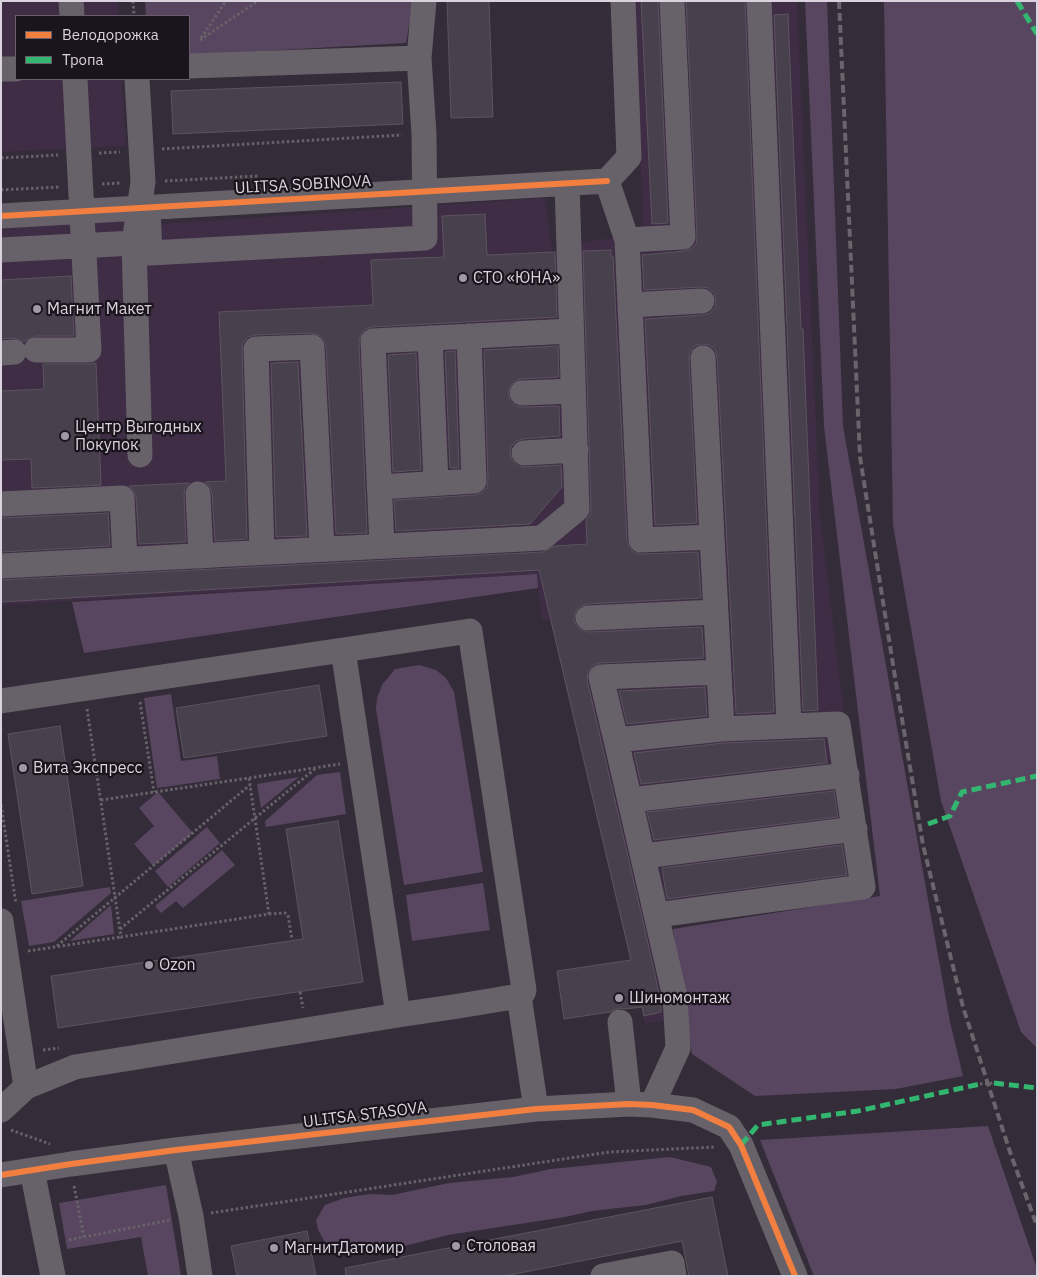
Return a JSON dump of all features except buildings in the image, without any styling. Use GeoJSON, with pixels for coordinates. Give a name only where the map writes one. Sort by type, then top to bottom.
{"type":"FeatureCollection","features":[{"type":"Feature","properties":{"kind":"street"},"geometry":{"type":"LineString","coordinates":[[71,1],[72,15]]}},
{"type":"Feature","properties":{"kind":"street"},"geometry":{"type":"LineString","coordinates":[[137,80],[144,208],[150,253],[425,238],[424,134],[419,58],[424,1]]}},
{"type":"Feature","properties":{"kind":"street"},"geometry":{"type":"LineString","coordinates":[[623,1],[629,158],[607,181],[627,240],[641,540],[712,537]]}},
{"type":"Feature","properties":{"kind":"street"},"geometry":{"type":"LineString","coordinates":[[627,240],[683,237],[672,1]]}},
{"type":"Feature","properties":{"kind":"street"},"geometry":{"type":"LineString","coordinates":[[759,1],[789,726]]}},
{"type":"Feature","properties":{"kind":"street"},"geometry":{"type":"LineString","coordinates":[[192,57],[419,58]]}},
{"type":"Feature","properties":{"kind":"street"},"geometry":{"type":"LineString","coordinates":[[1,70],[15,69]]}},
{"type":"Feature","properties":{"kind":"street"},"geometry":{"type":"LineString","coordinates":[[17,352],[89,350],[75,80]]}},
{"type":"Feature","properties":{"kind":"street","name":"ULITSA SOBINOVA"},"geometry":{"type":"LineString","coordinates":[[1,216],[607,181]]}},
{"type":"Feature","properties":{"kind":"street"},"geometry":{"type":"LineString","coordinates":[[1,566],[542,538],[577,509],[566,184]]}},
{"type":"Feature","properties":{"kind":"street"},"geometry":{"type":"LineString","coordinates":[[140,455],[134,242],[144,208]]}},
{"type":"Feature","properties":{"kind":"street"},"geometry":{"type":"LineString","coordinates":[[1,250],[134,242]]}},
{"type":"Feature","properties":{"kind":"street"},"geometry":{"type":"LineString","coordinates":[[630,305],[702,301]]}},
{"type":"Feature","properties":{"kind":"street"},"geometry":{"type":"LineString","coordinates":[[382,546],[373,341],[571,331]]}},
{"type":"Feature","properties":{"kind":"street"},"geometry":{"type":"LineString","coordinates":[[380,486],[474,481],[469,336]]}},
{"type":"Feature","properties":{"kind":"street"},"geometry":{"type":"LineString","coordinates":[[430,338],[436,483]]}},
{"type":"Feature","properties":{"kind":"street"},"geometry":{"type":"LineString","coordinates":[[262,552],[256,349],[312,347],[322,548]]}},
{"type":"Feature","properties":{"kind":"street"},"geometry":{"type":"LineString","coordinates":[[703,358],[722,729]]}},
{"type":"Feature","properties":{"kind":"street"},"geometry":{"type":"LineString","coordinates":[[522,393],[573,390]]}},
{"type":"Feature","properties":{"kind":"street"},"geometry":{"type":"LineString","coordinates":[[524,453],[576,450]]}},
{"type":"Feature","properties":{"kind":"street"},"geometry":{"type":"LineString","coordinates":[[198,494],[201,556]]}},
{"type":"Feature","properties":{"kind":"street"},"geometry":{"type":"LineString","coordinates":[[1,504],[122,498],[124,560]]}},
{"type":"Feature","properties":{"kind":"street"},"geometry":{"type":"LineString","coordinates":[[588,618],[716,612]]}},
{"type":"Feature","properties":{"kind":"street"},"geometry":{"type":"LineString","coordinates":[[1,702],[470,631],[524,990],[519,996],[75,1067],[26,1087],[6,1120]]}},
{"type":"Feature","properties":{"kind":"street"},"geometry":{"type":"LineString","coordinates":[[343,650],[398,1015]]}},
{"type":"Feature","properties":{"kind":"street"},"geometry":{"type":"LineString","coordinates":[[641,1104],[678,1048],[675,997],[644,856],[601,677],[720,672]]}},
{"type":"Feature","properties":{"kind":"street"},"geometry":{"type":"LineString","coordinates":[[616,740],[722,729],[838,724],[863,887],[657,915]]}},
{"type":"Feature","properties":{"kind":"street"},"geometry":{"type":"LineString","coordinates":[[630,800],[847,775]]}},
{"type":"Feature","properties":{"kind":"street"},"geometry":{"type":"LineString","coordinates":[[644,856],[855,829]]}},
{"type":"Feature","properties":{"kind":"street"},"geometry":{"type":"LineString","coordinates":[[1,921],[26,1087]]}},
{"type":"Feature","properties":{"kind":"street"},"geometry":{"type":"LineString","coordinates":[[519,996],[536,1109]]}},
{"type":"Feature","properties":{"kind":"street"},"geometry":{"type":"LineString","coordinates":[[620,1022],[641,1104]]}},
{"type":"Feature","properties":{"kind":"street","name":"ULITSA STASOVA"},"geometry":{"type":"LineString","coordinates":[[1,1175],[176,1150],[536,1109],[641,1104],[693,1110],[735,1136]]}},
{"type":"Feature","properties":{"kind":"street"},"geometry":{"type":"LineString","coordinates":[[735,1136],[795,1276]]}},
{"type":"Feature","properties":{"kind":"street"},"geometry":{"type":"LineString","coordinates":[[176,1150],[191,1216],[200,1276]]}},
{"type":"Feature","properties":{"kind":"street"},"geometry":{"type":"LineString","coordinates":[[32,1170],[53,1276]]}},
{"type":"Feature","properties":{"kind":"street"},"geometry":{"type":"LineString","coordinates":[[603,1276],[672,1263],[674,1276]]}},
{"type":"Feature","properties":{"kind":"path"},"geometry":{"type":"LineString","coordinates":[[134,1],[134,15]]}},
{"type":"Feature","properties":{"kind":"path"},"geometry":{"type":"LineString","coordinates":[[192,57],[200,40],[226,1]]}},
{"type":"Feature","properties":{"kind":"path"},"geometry":{"type":"LineString","coordinates":[[200,40],[258,1]]}},
{"type":"Feature","properties":{"kind":"path"},"geometry":{"type":"LineString","coordinates":[[1,158],[424,134]]}},
{"type":"Feature","properties":{"kind":"path"},"geometry":{"type":"LineString","coordinates":[[84,689],[121,936]]}},
{"type":"Feature","properties":{"kind":"path"},"geometry":{"type":"LineString","coordinates":[[139,694],[154,792]]}},
{"type":"Feature","properties":{"kind":"path"},"geometry":{"type":"LineString","coordinates":[[101,800],[346,763]]}},
{"type":"Feature","properties":{"kind":"path"},"geometry":{"type":"LineString","coordinates":[[120,930],[316,768]]}},
{"type":"Feature","properties":{"kind":"path"},"geometry":{"type":"LineString","coordinates":[[249,778],[269,914]]}},
{"type":"Feature","properties":{"kind":"path"},"geometry":{"type":"LineString","coordinates":[[57,946],[250,785]]}},
{"type":"Feature","properties":{"kind":"path"},"geometry":{"type":"LineString","coordinates":[[6,954],[285,913],[288,914],[292,940]]}},
{"type":"Feature","properties":{"kind":"path"},"geometry":{"type":"LineString","coordinates":[[38,1051],[68,1046]]}},
{"type":"Feature","properties":{"kind":"path"},"geometry":{"type":"LineString","coordinates":[[980,1084],[994,1083]]}},
{"type":"Feature","properties":{"kind":"path"},"geometry":{"type":"LineString","coordinates":[[6,1120],[52,1144]]}},
{"type":"Feature","properties":{"kind":"path"},"geometry":{"type":"LineString","coordinates":[[47,1244],[191,1216],[609,1152],[735,1136]]}},
{"type":"Feature","properties":{"kind":"path"},"geometry":{"type":"LineString","coordinates":[[74,1185],[84,1236]]}},
{"type":"Feature","properties":{"kind":"shaded area"},"geometry":{"type":"Polygon","coordinates":[[[1,1],[118,1],[119,15],[15,15],[15,80],[122,80],[126,146],[1,152],[1,1]]]}},
{"type":"Feature","properties":{"kind":"shaded area"},"geometry":{"type":"Polygon","coordinates":[[[145,1],[413,1],[406,43],[190,55],[190,15],[146,15],[145,1]]]}},
{"type":"Feature","properties":{"kind":"shaded area"},"geometry":{"type":"Polygon","coordinates":[[[635,1],[797,1],[820,515],[843,704],[871,892],[667,924],[683,1017],[645,1024],[550,620],[542,620],[536,574],[1,605],[1,226],[117,218],[158,224],[545,198],[552,252],[573,244],[643,233],[635,1]]]}},
{"type":"Feature","properties":{"kind":"shaded area"},"geometry":{"type":"Polygon","coordinates":[[[805,1],[827,1],[843,426],[950,1022],[963,1076],[896,1089],[755,1096],[692,1054],[673,929],[880,896],[824,426],[805,1]]]}},
{"type":"Feature","properties":{"kind":"shaded area"},"geometry":{"type":"Polygon","coordinates":[[[884,1],[1037,1],[1037,1048],[1021,1032],[941,801],[893,525],[884,1]]]}},
{"type":"Feature","properties":{"kind":"shaded area"},"geometry":{"type":"Polygon","coordinates":[[[537,574],[538,588],[84,653],[72,602],[537,574]]]}},
{"type":"Feature","properties":{"kind":"shaded area"},"geometry":{"type":"Polygon","coordinates":[[[419,665],[436,670],[446,678],[454,692],[483,872],[404,885],[376,709],[377,698],[382,685],[395,669],[419,665]]]}},
{"type":"Feature","properties":{"kind":"shaded area"},"geometry":{"type":"Polygon","coordinates":[[[171,694],[181,761],[217,756],[220,779],[157,788],[144,698],[171,694]]]}},
{"type":"Feature","properties":{"kind":"shaded area"},"geometry":{"type":"Polygon","coordinates":[[[340,772],[346,814],[266,827],[265,821],[317,775],[340,772]]]}},
{"type":"Feature","properties":{"kind":"shaded area"},"geometry":{"type":"Polygon","coordinates":[[[299,777],[261,808],[257,784],[299,777]]]}},
{"type":"Feature","properties":{"kind":"shaded area"},"geometry":{"type":"Polygon","coordinates":[[[158,792],[193,833],[153,866],[134,844],[154,826],[139,808],[158,792]]]}},
{"type":"Feature","properties":{"kind":"shaded area"},"geometry":{"type":"Polygon","coordinates":[[[207,827],[220,843],[168,887],[155,871],[207,827]]]}},
{"type":"Feature","properties":{"kind":"shaded area"},"geometry":{"type":"Polygon","coordinates":[[[222,850],[235,865],[183,908],[176,901],[161,913],[155,906],[222,850]]]}},
{"type":"Feature","properties":{"kind":"shaded area"},"geometry":{"type":"Polygon","coordinates":[[[483,883],[490,930],[412,941],[406,895],[483,883]]]}},
{"type":"Feature","properties":{"kind":"shaded area"},"geometry":{"type":"Polygon","coordinates":[[[110,887],[111,893],[54,942],[29,946],[21,901],[110,887]]]}},
{"type":"Feature","properties":{"kind":"shaded area"},"geometry":{"type":"Polygon","coordinates":[[[111,905],[114,934],[70,941],[111,905]]]}},
{"type":"Feature","properties":{"kind":"shaded area"},"geometry":{"type":"Polygon","coordinates":[[[988,1126],[1037,1269],[1037,1276],[814,1276],[760,1140],[988,1126]]]}},
{"type":"Feature","properties":{"kind":"shaded area"},"geometry":{"type":"Polygon","coordinates":[[[670,1157],[711,1167],[717,1182],[714,1191],[681,1196],[646,1205],[592,1211],[448,1235],[389,1250],[352,1254],[340,1253],[326,1244],[318,1230],[316,1220],[325,1205],[344,1198],[370,1194],[392,1195],[449,1183],[513,1177],[551,1169],[670,1157]]]}},
{"type":"Feature","properties":{"kind":"shaded area"},"geometry":{"type":"Polygon","coordinates":[[[166,1185],[181,1276],[148,1276],[141,1237],[67,1249],[59,1203],[166,1185]]]}},
{"type":"Feature","properties":{"kind":"railway"},"geometry":{"type":"LineString","coordinates":[[839,1],[860,457],[895,677],[923,845],[963,1007],[1011,1155],[1037,1226]]}},
{"type":"Feature","properties":{"kind":"marked path"},"geometry":{"type":"LineString","coordinates":[[1017,1],[1037,34]]}},
{"type":"Feature","properties":{"kind":"marked path"},"geometry":{"type":"LineString","coordinates":[[928,824],[950,816],[962,792],[1037,776]]}},
{"type":"Feature","properties":{"kind":"marked path"},"geometry":{"type":"LineString","coordinates":[[994,1083],[1037,1088]]}},
{"type":"Feature","properties":{"kind":"marked path"},"geometry":{"type":"LineString","coordinates":[[741,1145],[758,1125],[858,1111],[980,1084]]}},
{"type":"Feature","properties":{"kind":"cycle path"},"geometry":{"type":"LineString","coordinates":[[1,216],[607,181]]}},
{"type":"Feature","properties":{"kind":"cycle path"},"geometry":{"type":"LineString","coordinates":[[1,1175],[176,1150],[536,1109],[629,1104],[693,1110],[729,1127],[741,1145],[795,1276]]}},
{"type":"Feature","properties":{"kind":"place","name":"СТО «ЮНА»"},"geometry":{"type":"Point","coordinates":[463,278]}},
{"type":"Feature","properties":{"kind":"place","name":"Магнит Макет"},"geometry":{"type":"Point","coordinates":[37,309]}},
{"type":"Feature","properties":{"kind":"place","name":"Центр Выгодных Покупок"},"geometry":{"type":"Point","coordinates":[65,436]}},
{"type":"Feature","properties":{"kind":"place","name":"Вита Экспресс"},"geometry":{"type":"Point","coordinates":[23,768]}},
{"type":"Feature","properties":{"kind":"place","name":"Ozon"},"geometry":{"type":"Point","coordinates":[149,965]}},
{"type":"Feature","properties":{"kind":"place","name":"Шиномонтаж"},"geometry":{"type":"Point","coordinates":[619,998]}},
{"type":"Feature","properties":{"kind":"place","name":"Столовая"},"geometry":{"type":"Point","coordinates":[456,1246]}},
{"type":"Feature","properties":{"kind":"place","name":"МагнитДатомир"},"geometry":{"type":"Point","coordinates":[274,1248]}}]}
